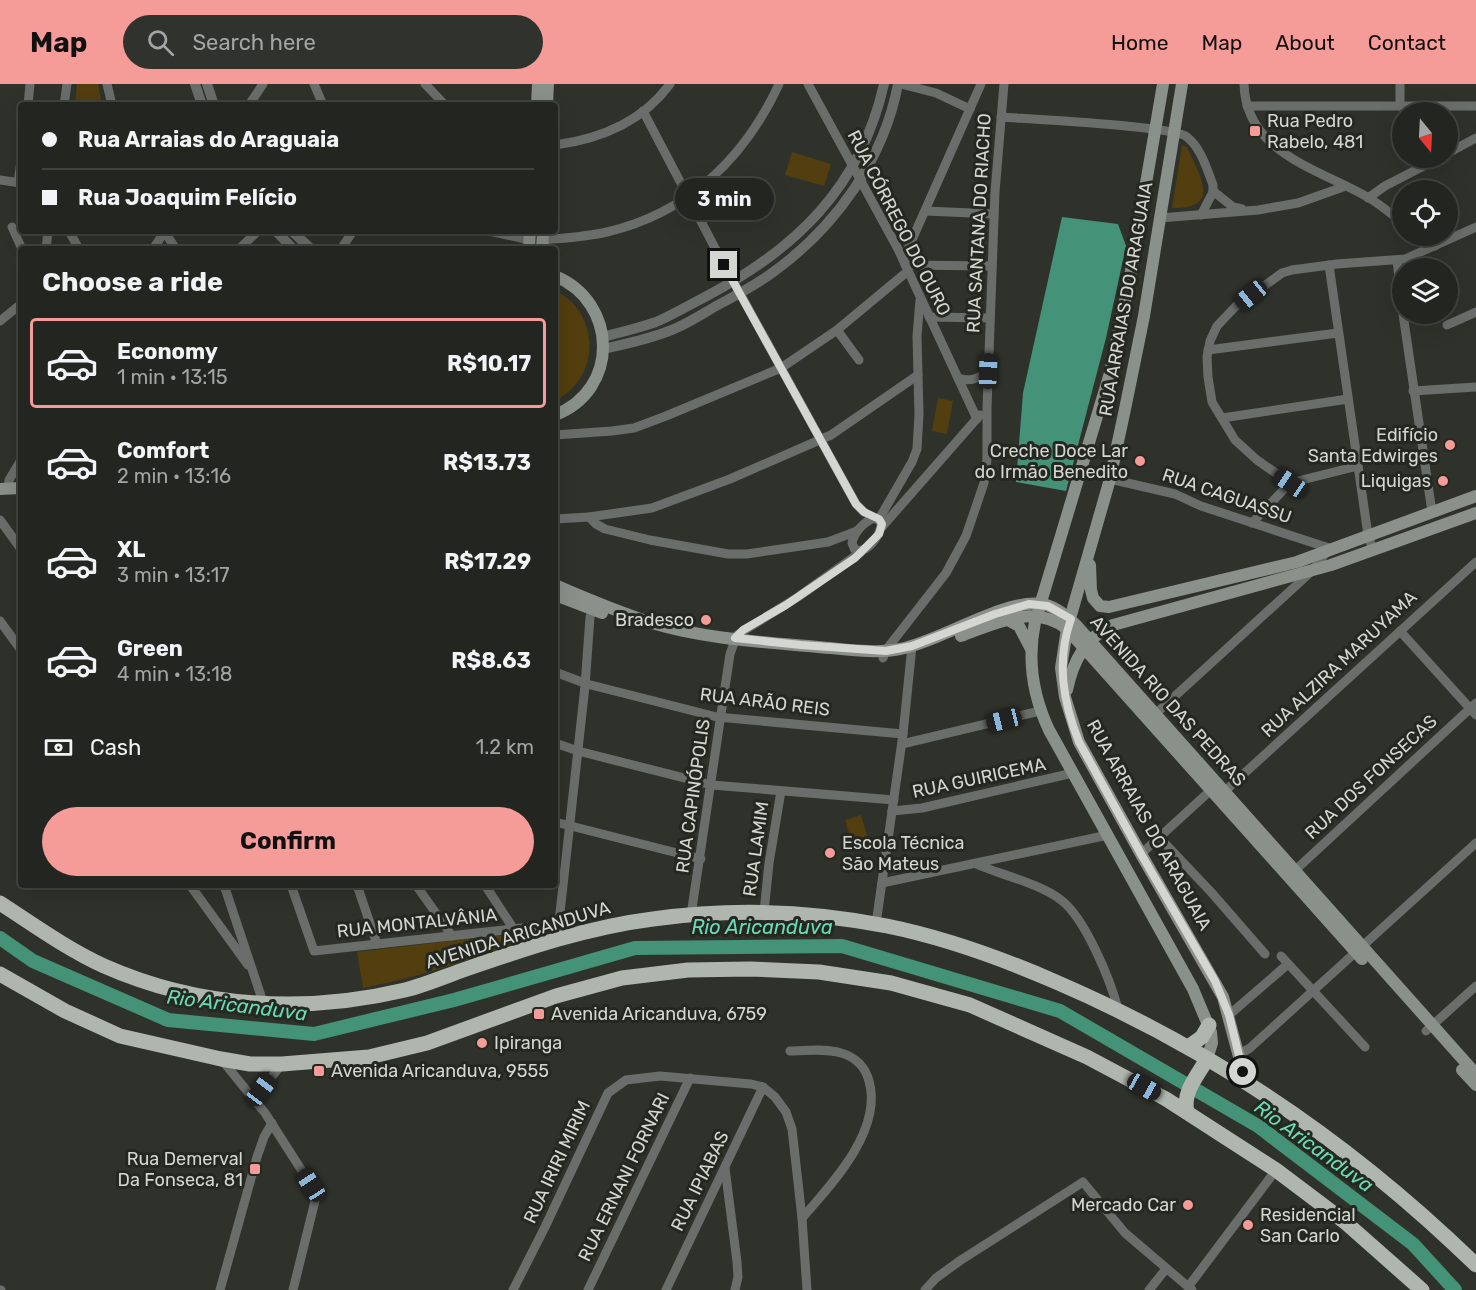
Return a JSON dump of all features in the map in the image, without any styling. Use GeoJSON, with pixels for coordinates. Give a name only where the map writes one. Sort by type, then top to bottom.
{"type":"FeatureCollection","features":[{"type":"Feature","properties":{"kind":"highway","name":"AVENIDA ARICANDUVA"},"geometry":{"type":"LineString","coordinates":[[0,903],[73,950],[131,977],[194,996],[264,1005],[330,1002],[406,989],[594,929],[654,918],[764,912],[876,924],[924,935],[997,956],[1118,1009],[1188,1047],[1204,1065],[1245,1083],[1324,1136],[1382,1180],[1434,1224],[1476,1265]]}},
{"type":"Feature","properties":{"kind":"highway"},"geometry":{"type":"LineString","coordinates":[[0,974],[65,1011],[120,1036],[250,1064],[282,1064],[369,1057],[427,1043],[556,996],[622,978],[688,970],[750,969],[819,972],[891,983],[970,1005],[1087,1057],[1187,1112],[1276,1170],[1345,1222],[1422,1290]]}},
{"type":"Feature","properties":{"kind":"highway"},"geometry":{"type":"LineString","coordinates":[[1188,1047],[1202,1037],[1209,1024]]}},
{"type":"Feature","properties":{"kind":"highway"},"geometry":{"type":"LineString","coordinates":[[1187,1112],[1185,1101],[1187,1094],[1204,1065]]}},
{"type":"Feature","properties":{"kind":"main road"},"geometry":{"type":"LineString","coordinates":[[537,102],[538,84]]}},
{"type":"Feature","properties":{"kind":"main road"},"geometry":{"type":"LineString","coordinates":[[547,102],[548,84]]}},
{"type":"Feature","properties":{"kind":"main road","name":"RUA ARRAIAS DO ARAGUAIA"},"geometry":{"type":"LineString","coordinates":[[1163,84],[1130,277],[1110,373],[1039,610],[1030,665],[1040,711],[1181,966],[1209,1024],[1212,1043],[1204,1065]]}},
{"type":"Feature","properties":{"kind":"main road","name":"RUA ARRAIAS DO ARAGUAIA"},"geometry":{"type":"LineString","coordinates":[[1182,84],[1142,328],[1110,479],[1069,624],[1061,668],[1065,697],[1079,742],[1215,981],[1229,1015],[1245,1083]]}},
{"type":"Feature","properties":{"kind":"main road"},"geometry":{"type":"LineString","coordinates":[[558,278],[583,294],[596,314],[603,343],[600,369],[591,387],[577,402],[558,413]]}},
{"type":"Feature","properties":{"kind":"main road"},"geometry":{"type":"LineString","coordinates":[[1092,548],[1093,598],[1100,606],[1114,606],[1267,570],[1330,550],[1476,496]]}},
{"type":"Feature","properties":{"kind":"main road"},"geometry":{"type":"LineString","coordinates":[[1065,697],[1071,671],[1087,643],[1113,625],[1313,570],[1476,513]]}},
{"type":"Feature","properties":{"kind":"main road"},"geometry":{"type":"LineString","coordinates":[[558,587],[593,606]]}},
{"type":"Feature","properties":{"kind":"main road"},"geometry":{"type":"LineString","coordinates":[[558,596],[593,606],[673,636],[885,654],[912,650],[1039,610]]}},
{"type":"Feature","properties":{"kind":"main road"},"geometry":{"type":"LineString","coordinates":[[912,650],[1013,607],[1029,604],[1039,610]]}},
{"type":"Feature","properties":{"kind":"main road","name":"AVENIDA RIO DAS PEDRAS"},"geometry":{"type":"LineString","coordinates":[[1039,610],[1048,606],[1069,624],[1153,717],[1225,791],[1292,873],[1476,1085]]}},
{"type":"Feature","properties":{"kind":"main road"},"geometry":{"type":"LineString","coordinates":[[1113,625],[1108,620],[1107,614],[1114,606]]}},
{"type":"Feature","properties":{"kind":"main road"},"geometry":{"type":"LineString","coordinates":[[1006,620],[1019,626],[1031,649]]}},
{"type":"Feature","properties":{"kind":"main road","name":"AVENIDA RIO DAS PEDRAS"},"geometry":{"type":"LineString","coordinates":[[1153,717],[1211,790],[1292,873]]}},
{"type":"Feature","properties":{"kind":"main road","name":"AVENIDA RIO DAS PEDRAS"},"geometry":{"type":"LineString","coordinates":[[1429,1029],[1476,1074]]}},
{"type":"Feature","properties":{"kind":"street"},"geometry":{"type":"LineString","coordinates":[[28,102],[30,84]]}},
{"type":"Feature","properties":{"kind":"street"},"geometry":{"type":"LineString","coordinates":[[64,102],[67,84]]}},
{"type":"Feature","properties":{"kind":"street"},"geometry":{"type":"LineString","coordinates":[[107,84],[111,102]]}},
{"type":"Feature","properties":{"kind":"street"},"geometry":{"type":"LineString","coordinates":[[195,84],[201,102]]}},
{"type":"Feature","properties":{"kind":"street"},"geometry":{"type":"LineString","coordinates":[[207,84],[213,102]]}},
{"type":"Feature","properties":{"kind":"street"},"geometry":{"type":"LineString","coordinates":[[251,102],[263,84]]}},
{"type":"Feature","properties":{"kind":"street"},"geometry":{"type":"LineString","coordinates":[[314,84],[322,102]]}},
{"type":"Feature","properties":{"kind":"street"},"geometry":{"type":"LineString","coordinates":[[425,84],[440,102]]}},
{"type":"Feature","properties":{"kind":"street"},"geometry":{"type":"LineString","coordinates":[[558,144],[606,133],[643,111],[670,84]]}},
{"type":"Feature","properties":{"kind":"street"},"geometry":{"type":"LineString","coordinates":[[505,234],[536,240],[594,235],[628,226],[688,198],[713,177],[751,135],[762,119],[779,84]]}},
{"type":"Feature","properties":{"kind":"street","name":"RUA CÓRREGO DO OURO"},"geometry":{"type":"LineString","coordinates":[[808,84],[905,266],[977,419]]}},
{"type":"Feature","properties":{"kind":"street"},"geometry":{"type":"LineString","coordinates":[[603,343],[664,318],[734,282],[761,265],[797,236],[827,204],[852,165],[872,123],[884,84]]}},
{"type":"Feature","properties":{"kind":"street"},"geometry":{"type":"LineString","coordinates":[[603,343],[670,331],[774,272],[818,234],[836,214],[859,180],[885,129],[899,84],[936,93],[970,109]]}},
{"type":"Feature","properties":{"kind":"street"},"geometry":{"type":"LineString","coordinates":[[558,435],[612,432],[634,428],[666,416],[781,368],[837,330],[905,266],[926,211],[981,84]]}},
{"type":"Feature","properties":{"kind":"street","name":"RUA SANTANA DO RIACHO"},"geometry":{"type":"LineString","coordinates":[[885,654],[946,573],[966,536],[984,483],[987,459],[994,214],[1004,84]]}},
{"type":"Feature","properties":{"kind":"street"},"geometry":{"type":"LineString","coordinates":[[1244,84],[1247,106],[1263,135],[1278,150],[1368,198],[1392,215]]}},
{"type":"Feature","properties":{"kind":"street"},"geometry":{"type":"LineString","coordinates":[[1400,84],[1400,102]]}},
{"type":"Feature","properties":{"kind":"street"},"geometry":{"type":"LineString","coordinates":[[1247,106],[1392,106]]}},
{"type":"Feature","properties":{"kind":"street"},"geometry":{"type":"LineString","coordinates":[[1458,106],[1476,106]]}},
{"type":"Feature","properties":{"kind":"street"},"geometry":{"type":"LineString","coordinates":[[643,111],[688,198],[856,504],[878,522]]}},
{"type":"Feature","properties":{"kind":"street"},"geometry":{"type":"LineString","coordinates":[[1001,117],[1156,129],[1186,135],[1196,146],[1208,172],[1213,191],[1233,207],[1247,211]]}},
{"type":"Feature","properties":{"kind":"street"},"geometry":{"type":"LineString","coordinates":[[1458,148],[1476,138]]}},
{"type":"Feature","properties":{"kind":"street"},"geometry":{"type":"LineString","coordinates":[[1368,198],[1385,186],[1420,168]]}},
{"type":"Feature","properties":{"kind":"street"},"geometry":{"type":"LineString","coordinates":[[0,180],[18,183]]}},
{"type":"Feature","properties":{"kind":"street"},"geometry":{"type":"LineString","coordinates":[[1160,218],[1247,211],[1298,203],[1346,186]]}},
{"type":"Feature","properties":{"kind":"street"},"geometry":{"type":"LineString","coordinates":[[1201,215],[1213,191]]}},
{"type":"Feature","properties":{"kind":"street"},"geometry":{"type":"LineString","coordinates":[[926,211],[994,214]]}},
{"type":"Feature","properties":{"kind":"street"},"geometry":{"type":"LineString","coordinates":[[12,227],[21,246]]}},
{"type":"Feature","properties":{"kind":"street"},"geometry":{"type":"LineString","coordinates":[[1458,235],[1476,227]]}},
{"type":"Feature","properties":{"kind":"street"},"geometry":{"type":"LineString","coordinates":[[242,246],[255,234]]}},
{"type":"Feature","properties":{"kind":"street"},"geometry":{"type":"LineString","coordinates":[[279,234],[290,246]]}},
{"type":"Feature","properties":{"kind":"street"},"geometry":{"type":"LineString","coordinates":[[295,234],[308,246]]}},
{"type":"Feature","properties":{"kind":"street"},"geometry":{"type":"LineString","coordinates":[[1405,258],[1435,246]]}},
{"type":"Feature","properties":{"kind":"street"},"geometry":{"type":"LineString","coordinates":[[1290,483],[1257,460],[1235,440],[1212,402],[1208,377],[1210,340],[1217,327],[1236,307],[1282,273],[1329,265],[1392,260]]}},
{"type":"Feature","properties":{"kind":"street"},"geometry":{"type":"LineString","coordinates":[[1329,265],[1368,535],[1373,550]]}},
{"type":"Feature","properties":{"kind":"street"},"geometry":{"type":"LineString","coordinates":[[905,266],[992,266]]}},
{"type":"Feature","properties":{"kind":"street"},"geometry":{"type":"LineString","coordinates":[[828,542],[855,548],[873,542],[878,522],[917,449],[919,423],[917,327],[920,297]]}},
{"type":"Feature","properties":{"kind":"street"},"geometry":{"type":"LineString","coordinates":[[0,321],[18,306]]}},
{"type":"Feature","properties":{"kind":"street"},"geometry":{"type":"LineString","coordinates":[[1447,325],[1476,312]]}},
{"type":"Feature","properties":{"kind":"street"},"geometry":{"type":"LineString","coordinates":[[929,317],[990,318]]}},
{"type":"Feature","properties":{"kind":"street"},"geometry":{"type":"LineString","coordinates":[[1404,324],[1432,512]]}},
{"type":"Feature","properties":{"kind":"street"},"geometry":{"type":"LineString","coordinates":[[837,330],[859,360]]}},
{"type":"Feature","properties":{"kind":"street"},"geometry":{"type":"LineString","coordinates":[[1208,350],[1338,333]]}},
{"type":"Feature","properties":{"kind":"street"},"geometry":{"type":"LineString","coordinates":[[958,378],[974,380],[988,371]]}},
{"type":"Feature","properties":{"kind":"street"},"geometry":{"type":"LineString","coordinates":[[558,519],[652,508],[730,479],[831,435],[918,375]]}},
{"type":"Feature","properties":{"kind":"street"},"geometry":{"type":"LineString","coordinates":[[1413,392],[1476,387]]}},
{"type":"Feature","properties":{"kind":"street"},"geometry":{"type":"LineString","coordinates":[[1222,418],[1348,399]]}},
{"type":"Feature","properties":{"kind":"street"},"geometry":{"type":"LineString","coordinates":[[589,517],[605,529],[724,554],[747,554],[828,542],[878,522],[987,408]]}},
{"type":"Feature","properties":{"kind":"street"},"geometry":{"type":"LineString","coordinates":[[8,484],[18,466]]}},
{"type":"Feature","properties":{"kind":"street"},"geometry":{"type":"LineString","coordinates":[[1252,523],[1290,483],[1358,466]]}},
{"type":"Feature","properties":{"kind":"street","name":"RUA CAGUASSU"},"geometry":{"type":"LineString","coordinates":[[1110,479],[1175,494],[1201,507],[1330,550]]}},
{"type":"Feature","properties":{"kind":"street"},"geometry":{"type":"LineString","coordinates":[[855,548],[852,539],[859,529],[856,504]]}},
{"type":"Feature","properties":{"kind":"street"},"geometry":{"type":"LineString","coordinates":[[0,520],[18,545]]}},
{"type":"Feature","properties":{"kind":"street"},"geometry":{"type":"LineString","coordinates":[[734,642],[743,630],[798,597],[838,568],[855,548]]}},
{"type":"Feature","properties":{"kind":"street"},"geometry":{"type":"LineString","coordinates":[[1153,717],[1313,570],[1330,550]]}},
{"type":"Feature","properties":{"kind":"street","name":"RUA ALZIRA MARUYAMA"},"geometry":{"type":"LineString","coordinates":[[1225,791],[1476,562]]}},
{"type":"Feature","properties":{"kind":"street"},"geometry":{"type":"LineString","coordinates":[[557,940],[593,606]]}},
{"type":"Feature","properties":{"kind":"street"},"geometry":{"type":"LineString","coordinates":[[0,621],[18,646]]}},
{"type":"Feature","properties":{"kind":"street"},"geometry":{"type":"LineString","coordinates":[[1400,631],[1474,708]]}},
{"type":"Feature","properties":{"kind":"street","name":"RUA CAPINÓPOLIS"},"geometry":{"type":"LineString","coordinates":[[692,915],[734,642]]}},
{"type":"Feature","properties":{"kind":"street"},"geometry":{"type":"LineString","coordinates":[[876,924],[902,744],[912,650]]}},
{"type":"Feature","properties":{"kind":"street","name":"RUA ARÃO REIS"},"geometry":{"type":"LineString","coordinates":[[558,673],[585,684],[721,717],[903,734]]}},
{"type":"Feature","properties":{"kind":"street","name":"RUA DOS FONSECAS"},"geometry":{"type":"LineString","coordinates":[[1292,873],[1474,708]]}},
{"type":"Feature","properties":{"kind":"street"},"geometry":{"type":"LineString","coordinates":[[902,744],[1040,711]]}},
{"type":"Feature","properties":{"kind":"street"},"geometry":{"type":"LineString","coordinates":[[558,744],[712,785],[894,800]]}},
{"type":"Feature","properties":{"kind":"street","name":"RUA GUIRICEMA"},"geometry":{"type":"LineString","coordinates":[[892,811],[921,808],[1073,773]]}},
{"type":"Feature","properties":{"kind":"street"},"geometry":{"type":"LineString","coordinates":[[1141,854],[1211,790]]}},
{"type":"Feature","properties":{"kind":"street","name":"RUA LAMIM"},"geometry":{"type":"LineString","coordinates":[[764,912],[768,863],[781,791]]}},
{"type":"Feature","properties":{"kind":"street"},"geometry":{"type":"LineString","coordinates":[[558,823],[701,859]]}},
{"type":"Feature","properties":{"kind":"street"},"geometry":{"type":"LineString","coordinates":[[882,883],[1108,835]]}},
{"type":"Feature","properties":{"kind":"street"},"geometry":{"type":"LineString","coordinates":[[1159,837],[1265,954]]}},
{"type":"Feature","properties":{"kind":"street"},"geometry":{"type":"LineString","coordinates":[[1238,1055],[1250,1048],[1314,991],[1476,843]]}},
{"type":"Feature","properties":{"kind":"street"},"geometry":{"type":"LineString","coordinates":[[976,864],[1044,890],[1061,900],[1071,910],[1089,938],[1106,972],[1118,1009]]}},
{"type":"Feature","properties":{"kind":"street"},"geometry":{"type":"LineString","coordinates":[[192,888],[253,972]]}},
{"type":"Feature","properties":{"kind":"street"},"geometry":{"type":"LineString","coordinates":[[225,888],[264,1005]]}},
{"type":"Feature","properties":{"kind":"street","name":"RUA MONTALVÂNIA"},"geometry":{"type":"LineString","coordinates":[[292,888],[314,951],[559,924]]}},
{"type":"Feature","properties":{"kind":"street"},"geometry":{"type":"LineString","coordinates":[[358,888],[377,944]]}},
{"type":"Feature","properties":{"kind":"street"},"geometry":{"type":"LineString","coordinates":[[418,888],[452,936]]}},
{"type":"Feature","properties":{"kind":"street"},"geometry":{"type":"LineString","coordinates":[[487,888],[513,928]]}},
{"type":"Feature","properties":{"kind":"street"},"geometry":{"type":"LineString","coordinates":[[222,930],[231,928],[237,923]]}},
{"type":"Feature","properties":{"kind":"street"},"geometry":{"type":"LineString","coordinates":[[1281,956],[1365,1047]]}},
{"type":"Feature","properties":{"kind":"street"},"geometry":{"type":"LineString","coordinates":[[1229,1015],[1288,964]]}},
{"type":"Feature","properties":{"kind":"street"},"geometry":{"type":"LineString","coordinates":[[1429,1029],[1476,986]]}},
{"type":"Feature","properties":{"kind":"street"},"geometry":{"type":"LineString","coordinates":[[790,1051],[838,1052],[849,1056],[858,1061],[867,1075],[872,1095],[869,1118],[860,1140],[840,1173],[802,1218]]}},
{"type":"Feature","properties":{"kind":"street"},"geometry":{"type":"LineString","coordinates":[[221,1059],[272,1123],[315,1195],[293,1290]]}},
{"type":"Feature","properties":{"kind":"street"},"geometry":{"type":"LineString","coordinates":[[255,1102],[261,1090],[282,1064]]}},
{"type":"Feature","properties":{"kind":"street","name":"RUA IRIRI MIRIM"},"geometry":{"type":"LineString","coordinates":[[513,1290],[608,1093],[626,1080],[637,1078],[690,1078],[763,1087]]}},
{"type":"Feature","properties":{"kind":"street","name":"RUA ERNANI FORNARI"},"geometry":{"type":"LineString","coordinates":[[588,1290],[690,1078]]}},
{"type":"Feature","properties":{"kind":"street"},"geometry":{"type":"LineString","coordinates":[[763,1087],[782,1105],[792,1129],[807,1290]]}},
{"type":"Feature","properties":{"kind":"street","name":"RUA IPIABAS"},"geometry":{"type":"LineString","coordinates":[[666,1290],[763,1087]]}},
{"type":"Feature","properties":{"kind":"street"},"geometry":{"type":"LineString","coordinates":[[220,1290],[260,1146],[272,1123]]}},
{"type":"Feature","properties":{"kind":"street"},"geometry":{"type":"LineString","coordinates":[[725,1168],[737,1262],[738,1277],[735,1290]]}},
{"type":"Feature","properties":{"kind":"street"},"geometry":{"type":"LineString","coordinates":[[925,1290],[936,1278],[961,1260],[1083,1182],[1125,1233],[1190,1289],[1276,1170]]}},
{"type":"Feature","properties":{"kind":"street"},"geometry":{"type":"LineString","coordinates":[[1149,1290],[1166,1269]]}},
{"type":"Feature","properties":{"kind":"shaded area"},"geometry":{"type":"Polygon","coordinates":[[[77,84],[98,84],[101,102],[75,102],[77,84]]]}},
{"type":"Feature","properties":{"kind":"shaded area"},"geometry":{"type":"Polygon","coordinates":[[[1182,145],[1187,147],[1198,170],[1203,196],[1199,202],[1191,206],[1172,208],[1182,145]]]}},
{"type":"Feature","properties":{"kind":"shaded area"},"geometry":{"type":"Polygon","coordinates":[[[792,152],[831,164],[824,186],[785,175],[792,152]]]}},
{"type":"Feature","properties":{"kind":"shaded area"},"geometry":{"type":"Polygon","coordinates":[[[1062,217],[1118,224],[1126,246],[1106,338],[1066,491],[1016,482],[1023,393],[1062,217]]]}},
{"type":"Feature","properties":{"kind":"shaded area"},"geometry":{"type":"Polygon","coordinates":[[[558,292],[570,301],[581,314],[590,346],[581,377],[570,390],[558,399],[558,292]]]}},
{"type":"Feature","properties":{"kind":"shaded area"},"geometry":{"type":"Polygon","coordinates":[[[938,398],[953,401],[947,434],[932,431],[938,398]]]}},
{"type":"Feature","properties":{"kind":"shaded area"},"geometry":{"type":"Polygon","coordinates":[[[861,815],[870,845],[854,850],[845,820],[861,815]]]}},
{"type":"Feature","properties":{"kind":"shaded area"},"geometry":{"type":"Polygon","coordinates":[[[541,933],[453,965],[363,988],[357,952],[491,936],[541,933]]]}},
{"type":"Feature","properties":{"kind":"waterway","name":"Rio Aricanduva"},"geometry":{"type":"LineString","coordinates":[[0,938],[33,961],[168,1020],[314,1034],[454,1000],[635,948],[842,946],[1060,1011],[1258,1126],[1413,1244],[1455,1290]]}},
{"type":"Feature","properties":{"kind":"place","name":"Rua Pedro Rabelo, 481"},"geometry":{"type":"Point","coordinates":[1255,131]}},
{"type":"Feature","properties":{"kind":"place","name":"Edifício Santa Edwirges"},"geometry":{"type":"Point","coordinates":[1450,445]}},
{"type":"Feature","properties":{"kind":"place","name":"Creche Doce Lar do Irmão Benedito"},"geometry":{"type":"Point","coordinates":[1140,461]}},
{"type":"Feature","properties":{"kind":"place","name":"Liquigas"},"geometry":{"type":"Point","coordinates":[1443,481]}},
{"type":"Feature","properties":{"kind":"place","name":"Bradesco"},"geometry":{"type":"Point","coordinates":[706,620]}},
{"type":"Feature","properties":{"kind":"place","name":"Escola Técnica São Mateus"},"geometry":{"type":"Point","coordinates":[830,853]}},
{"type":"Feature","properties":{"kind":"place","name":"Avenida Aricanduva, 6759"},"geometry":{"type":"Point","coordinates":[539,1014]}},
{"type":"Feature","properties":{"kind":"place","name":"Ipiranga"},"geometry":{"type":"Point","coordinates":[482,1043]}},
{"type":"Feature","properties":{"kind":"place","name":"Avenida Aricanduva, 9555"},"geometry":{"type":"Point","coordinates":[319,1071]}},
{"type":"Feature","properties":{"kind":"place","name":"Rua Demerval Da Fonseca, 81"},"geometry":{"type":"Point","coordinates":[255,1169]}},
{"type":"Feature","properties":{"kind":"place","name":"Mercado Car"},"geometry":{"type":"Point","coordinates":[1188,1205]}},
{"type":"Feature","properties":{"kind":"place","name":"Residencial San Carlo"},"geometry":{"type":"Point","coordinates":[1248,1225]}},
{"type":"Feature","properties":{"kind":"route"},"geometry":{"type":"LineString","coordinates":[[724,265],[856,504],[864,512],[879,519],[882,524],[873,542],[855,558],[786,605],[743,630],[735,638],[886,651],[912,646],[1013,607],[1029,604],[1048,606],[1071,619],[1062,653],[1061,668],[1065,697],[1073,727],[1141,854],[1223,997],[1243,1072]]}}]}
